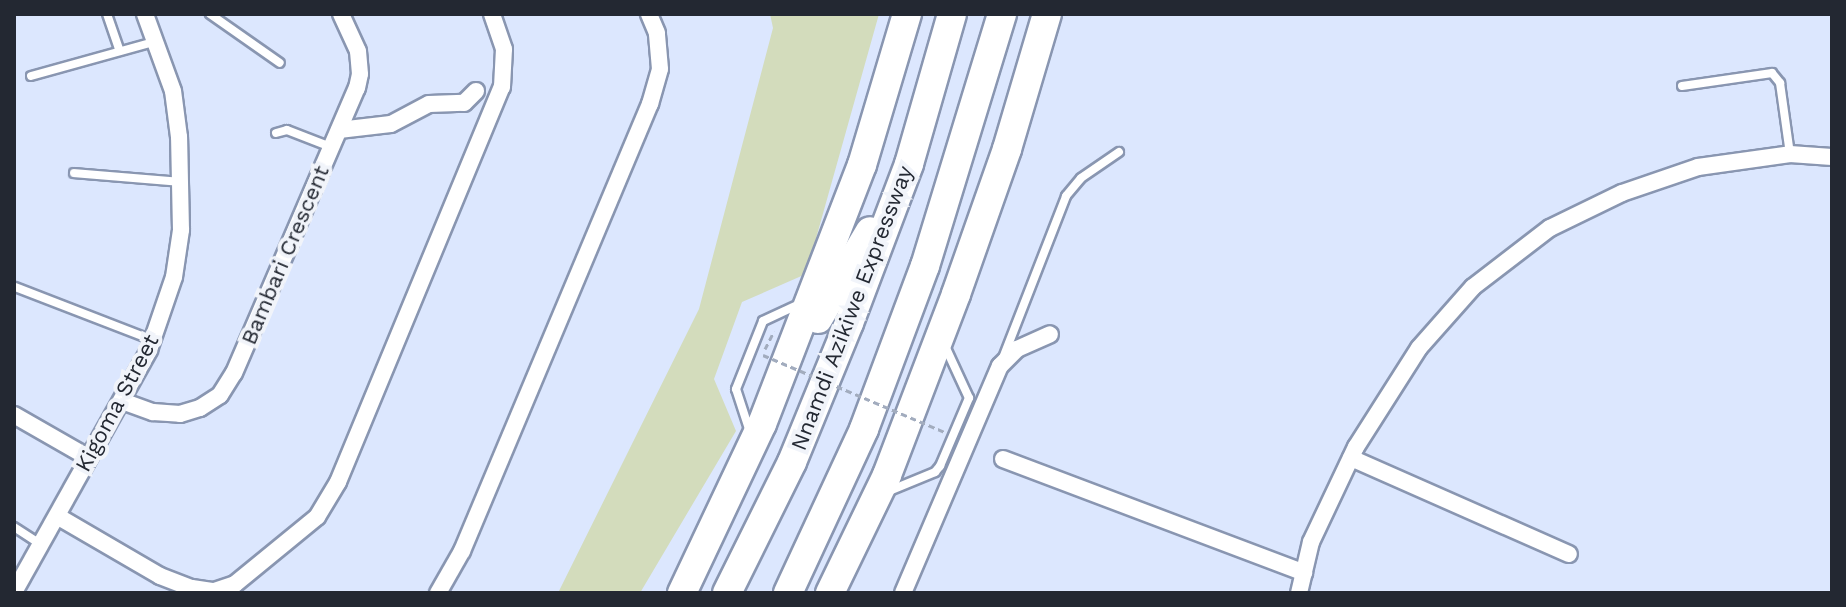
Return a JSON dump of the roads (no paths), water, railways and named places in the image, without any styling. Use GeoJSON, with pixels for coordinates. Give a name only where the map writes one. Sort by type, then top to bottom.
{"type":"FeatureCollection","features":[{"type":"Feature","properties":{"kind":"highway","name":"Nnamdi Azikiwe Expressway"},"geometry":{"type":"LineString","coordinates":[[682,593],[754,442],[811,299],[862,165],[907,14]]}},
{"type":"Feature","properties":{"kind":"highway","name":"Nnamdi Azikiwe Expressway"},"geometry":{"type":"LineString","coordinates":[[727,593],[792,462],[909,164],[952,14]]}},
{"type":"Feature","properties":{"kind":"highway"},"geometry":{"type":"LineString","coordinates":[[788,593],[864,429],[925,266],[982,88],[1002,14]]}},
{"type":"Feature","properties":{"kind":"highway"},"geometry":{"type":"LineString","coordinates":[[830,593],[877,496],[940,336],[980,226],[1047,14]]}},
{"type":"Feature","properties":{"kind":"highway"},"geometry":{"type":"LineString","coordinates":[[980,226],[982,88]]}},
{"type":"Feature","properties":{"kind":"highway"},"geometry":{"type":"LineString","coordinates":[[775,390],[909,164]]}},
{"type":"Feature","properties":{"kind":"street","name":"Kigoma Street"},"geometry":{"type":"LineString","coordinates":[[14,592],[153,340],[174,277],[181,230],[181,182],[173,91],[145,14]]}},
{"type":"Feature","properties":{"kind":"street","name":"Bambari Crescent"},"geometry":{"type":"LineString","coordinates":[[122,401],[153,412],[180,414],[200,408],[220,395],[234,373],[357,88],[360,64],[341,14]]}},
{"type":"Feature","properties":{"kind":"street"},"geometry":{"type":"LineString","coordinates":[[57,516],[160,576],[192,588],[214,591],[235,584],[317,517],[338,482],[502,87],[504,49],[492,14]]}},
{"type":"Feature","properties":{"kind":"street"},"geometry":{"type":"LineString","coordinates":[[438,593],[462,551],[650,104],[660,69],[657,33],[649,14]]}},
{"type":"Feature","properties":{"kind":"street"},"geometry":{"type":"LineString","coordinates":[[339,130],[391,124],[429,104],[464,103],[476,91]]}},
{"type":"Feature","properties":{"kind":"street"},"geometry":{"type":"LineString","coordinates":[[1299,593],[1311,542],[1351,458],[1428,338],[1473,287],[1550,228],[1622,193],[1698,167],[1790,154],[1832,157]]}},
{"type":"Feature","properties":{"kind":"street"},"geometry":{"type":"LineString","coordinates":[[903,593],[1000,366],[1017,349],[1050,334]]}},
{"type":"Feature","properties":{"kind":"street"},"geometry":{"type":"LineString","coordinates":[[14,415],[89,458]]}},
{"type":"Feature","properties":{"kind":"street"},"geometry":{"type":"LineString","coordinates":[[1351,458],[1569,554]]}},
{"type":"Feature","properties":{"kind":"street"},"geometry":{"type":"LineString","coordinates":[[1003,459],[1304,573]]}},
{"type":"Feature","properties":{"kind":"lane"},"geometry":{"type":"LineString","coordinates":[[107,14],[120,51]]}},
{"type":"Feature","properties":{"kind":"lane"},"geometry":{"type":"LineString","coordinates":[[210,14],[280,63]]}},
{"type":"Feature","properties":{"kind":"lane"},"geometry":{"type":"LineString","coordinates":[[31,76],[157,41]]}},
{"type":"Feature","properties":{"kind":"lane"},"geometry":{"type":"LineString","coordinates":[[1682,86],[1772,73],[1780,83],[1790,154]]}},
{"type":"Feature","properties":{"kind":"lane"},"geometry":{"type":"LineString","coordinates":[[276,133],[293,131],[331,147]]}},
{"type":"Feature","properties":{"kind":"lane"},"geometry":{"type":"LineString","coordinates":[[1000,366],[1066,196],[1081,178],[1119,152]]}},
{"type":"Feature","properties":{"kind":"lane"},"geometry":{"type":"LineString","coordinates":[[74,173],[181,182]]}},
{"type":"Feature","properties":{"kind":"lane"},"geometry":{"type":"LineString","coordinates":[[15,287],[153,340]]}},
{"type":"Feature","properties":{"kind":"lane"},"geometry":{"type":"LineString","coordinates":[[754,442],[736,393],[752,348],[766,318],[811,299]]}},
{"type":"Feature","properties":{"kind":"lane"},"geometry":{"type":"LineString","coordinates":[[877,496],[935,472],[969,398],[940,336]]}},
{"type":"Feature","properties":{"kind":"lane"},"geometry":{"type":"LineString","coordinates":[[14,527],[41,544]]}}]}
